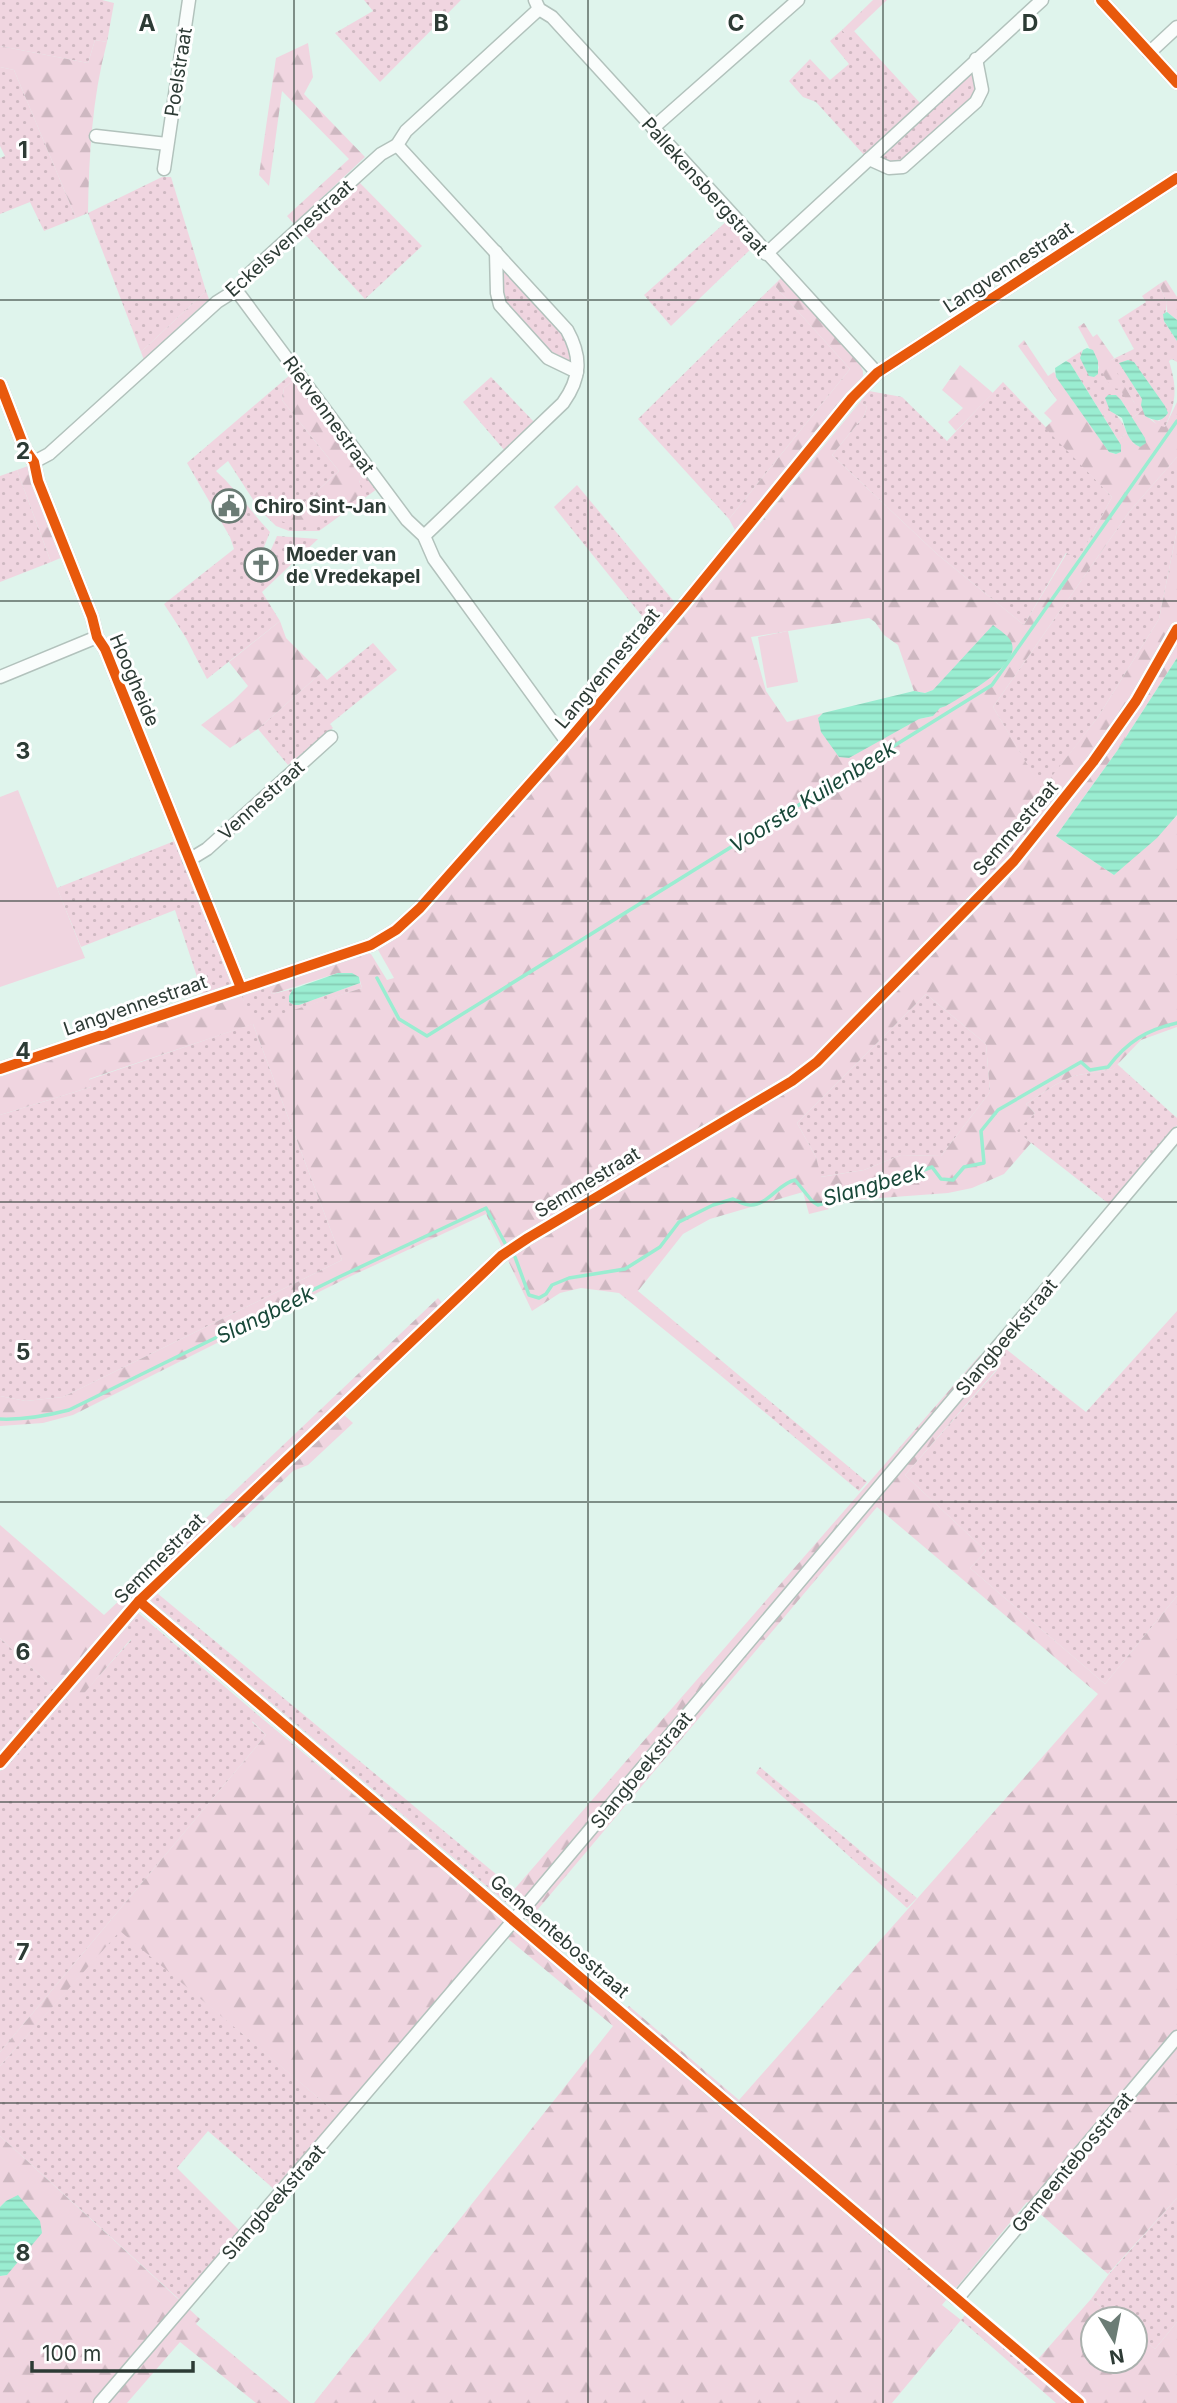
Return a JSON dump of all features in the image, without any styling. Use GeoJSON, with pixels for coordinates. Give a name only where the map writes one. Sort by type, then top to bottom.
{"type":"FeatureCollection","features":[{"type":"Feature","properties":{"kind":"street","name":"Poelstraat"},"geometry":{"type":"LineString","coordinates":[[164,169],[189,0]]}},
{"type":"Feature","properties":{"kind":"street"},"geometry":{"type":"LineString","coordinates":[[653,128],[798,0]]}},
{"type":"Feature","properties":{"kind":"street"},"geometry":{"type":"LineString","coordinates":[[766,254],[1042,0]]}},
{"type":"Feature","properties":{"kind":"street"},"geometry":{"type":"LineString","coordinates":[[1101,0],[1177,83]]}},
{"type":"Feature","properties":{"kind":"street","name":"Pallekensbergstraat"},"geometry":{"type":"LineString","coordinates":[[537,5],[552,17],[877,373]]}},
{"type":"Feature","properties":{"kind":"street","name":"Eckelsvennestraat"},"geometry":{"type":"LineString","coordinates":[[34,462],[49,454],[217,302],[236,290],[249,274],[381,154],[397,145],[406,131],[537,5]]}},
{"type":"Feature","properties":{"kind":"street"},"geometry":{"type":"LineString","coordinates":[[1149,53],[1177,27]]}},
{"type":"Feature","properties":{"kind":"street"},"geometry":{"type":"LineString","coordinates":[[869,159],[889,168],[903,167],[976,102],[982,90],[976,59]]}},
{"type":"Feature","properties":{"kind":"street","name":"Poelstraat"},"geometry":{"type":"LineString","coordinates":[[96,136],[167,144]]}},
{"type":"Feature","properties":{"kind":"street"},"geometry":{"type":"LineString","coordinates":[[397,145],[567,330],[578,358],[573,389],[563,403],[424,536]]}},
{"type":"Feature","properties":{"kind":"street","name":"Langvennestraat"},"geometry":{"type":"LineString","coordinates":[[0,1069],[371,945],[396,930],[420,908],[568,742],[852,398],[877,373],[1177,178]]}},
{"type":"Feature","properties":{"kind":"street"},"geometry":{"type":"LineString","coordinates":[[496,252],[500,305],[548,358],[577,372]]}},
{"type":"Feature","properties":{"kind":"street","name":"Rietvennestraat"},"geometry":{"type":"LineString","coordinates":[[236,290],[407,520],[424,536],[434,559],[568,742]]}},
{"type":"Feature","properties":{"kind":"street","name":"Hoogheide"},"geometry":{"type":"LineString","coordinates":[[0,384],[25,449],[34,462],[38,481],[92,617],[97,637],[106,649],[241,988]]}},
{"type":"Feature","properties":{"kind":"street","name":"Semmestraat"},"geometry":{"type":"LineString","coordinates":[[0,1763],[139,1601],[501,1256],[792,1080],[817,1062],[1014,861],[1101,752],[1136,701],[1177,629]]}},
{"type":"Feature","properties":{"kind":"street"},"geometry":{"type":"LineString","coordinates":[[0,677],[97,637]]}},
{"type":"Feature","properties":{"kind":"street","name":"Vennestraat"},"geometry":{"type":"LineString","coordinates":[[190,860],[206,849],[331,737]]}},
{"type":"Feature","properties":{"kind":"street","name":"Slangbeekstraat"},"geometry":{"type":"LineString","coordinates":[[100,2403],[514,1920],[1177,1134]]}},
{"type":"Feature","properties":{"kind":"street","name":"Gemeentebosstraat"},"geometry":{"type":"LineString","coordinates":[[139,1601],[957,2299],[1177,2037]]}},
{"type":"Feature","properties":{"kind":"green space"},"geometry":{"type":"Polygon","coordinates":[[[0,0],[102,0],[114,3],[107,42],[95,40],[88,63],[0,46],[0,0]]]}},
{"type":"Feature","properties":{"kind":"green space"},"geometry":{"type":"Polygon","coordinates":[[[364,0],[461,0],[380,82],[335,33],[373,11],[364,0]]]}},
{"type":"Feature","properties":{"kind":"green space"},"geometry":{"type":"Polygon","coordinates":[[[873,0],[887,0],[848,37],[842,30],[873,0]]]}},
{"type":"Feature","properties":{"kind":"green space"},"geometry":{"type":"Polygon","coordinates":[[[842,30],[848,36],[854,31],[920,103],[864,155],[816,102],[803,97],[789,81],[810,59],[830,80],[849,64],[830,41],[842,30]]]}},
{"type":"Feature","properties":{"kind":"green space"},"geometry":{"type":"Polygon","coordinates":[[[95,40],[107,42],[92,127],[88,213],[76,218],[14,70],[0,67],[0,46],[88,63],[95,40]]]}},
{"type":"Feature","properties":{"kind":"green space"},"geometry":{"type":"Polygon","coordinates":[[[308,43],[313,77],[304,94],[365,157],[294,224],[287,216],[349,159],[282,91],[269,186],[259,175],[276,58],[308,43]]]}},
{"type":"Feature","properties":{"kind":"green space"},"geometry":{"type":"Polygon","coordinates":[[[0,67],[14,70],[76,218],[44,231],[30,202],[0,214],[0,158],[5,156],[0,146],[0,67]]]}},
{"type":"Feature","properties":{"kind":"green space"},"geometry":{"type":"Polygon","coordinates":[[[968,72],[974,72],[978,83],[973,98],[898,164],[879,159],[880,153],[968,72]]]}},
{"type":"Feature","properties":{"kind":"green space"},"geometry":{"type":"Polygon","coordinates":[[[162,177],[171,177],[206,291],[141,352],[88,213],[162,177]]]}},
{"type":"Feature","properties":{"kind":"green space"},"geometry":{"type":"Polygon","coordinates":[[[358,181],[422,246],[365,299],[303,232],[358,181]]]}},
{"type":"Feature","properties":{"kind":"green space"},"geometry":{"type":"Polygon","coordinates":[[[728,220],[753,247],[671,326],[644,295],[728,220]]]}},
{"type":"Feature","properties":{"kind":"green space"},"geometry":{"type":"Polygon","coordinates":[[[505,270],[565,334],[572,350],[571,361],[567,363],[554,357],[503,300],[501,272],[505,270]]]}},
{"type":"Feature","properties":{"kind":"green space"},"geometry":{"type":"Polygon","coordinates":[[[781,278],[860,365],[863,376],[736,532],[729,519],[850,369],[774,285],[781,278]]]}},
{"type":"Feature","properties":{"kind":"green space"},"geometry":{"type":"Polygon","coordinates":[[[1166,280],[1177,297],[1177,320],[1167,312],[1167,303],[1159,284],[1166,280]]]}},
{"type":"Feature","properties":{"kind":"green space"},"geometry":{"type":"Polygon","coordinates":[[[1159,284],[1167,303],[1164,321],[1177,341],[1177,362],[1172,359],[1169,361],[1174,402],[1165,427],[1159,427],[1152,419],[1160,421],[1134,363],[1128,360],[1120,363],[1142,399],[1143,410],[1132,418],[1121,400],[1105,398],[1127,433],[1118,440],[1070,363],[1066,361],[1083,350],[1081,353],[1099,369],[1098,361],[1106,379],[1135,404],[1109,361],[1134,349],[1118,320],[1146,302],[1142,296],[1159,284]]]}},
{"type":"Feature","properties":{"kind":"green space"},"geometry":{"type":"Polygon","coordinates":[[[774,285],[850,369],[729,519],[638,419],[774,285]]]}},
{"type":"Feature","properties":{"kind":"green space"},"geometry":{"type":"Polygon","coordinates":[[[206,291],[209,299],[144,360],[141,352],[206,291]]]}},
{"type":"Feature","properties":{"kind":"green space"},"geometry":{"type":"Polygon","coordinates":[[[1084,323],[1093,337],[1097,334],[1114,358],[1110,361],[1135,404],[1130,407],[1120,389],[1112,388],[1099,366],[1078,327],[1084,323]]]}},
{"type":"Feature","properties":{"kind":"green space"},"geometry":{"type":"Polygon","coordinates":[[[1024,340],[1048,376],[1054,372],[1109,452],[1121,452],[1118,440],[1127,433],[1134,444],[1144,438],[1132,418],[1143,410],[1152,421],[1165,427],[1177,402],[1177,457],[1129,512],[993,707],[1042,789],[1098,717],[1159,619],[1177,530],[1177,658],[1117,751],[1056,836],[1114,875],[1177,816],[1177,1027],[1141,1040],[1113,1069],[1073,1076],[1026,1104],[1035,1113],[1017,1131],[1031,1143],[1004,1174],[972,1188],[948,1193],[826,1202],[829,1209],[809,1214],[803,1192],[710,1219],[683,1234],[638,1291],[729,1367],[720,1375],[619,1293],[581,1288],[560,1293],[532,1311],[486,1214],[349,1277],[73,1415],[43,1423],[0,1426],[0,1396],[26,1401],[63,1397],[342,1260],[253,1024],[89,1079],[91,1087],[0,1115],[0,1077],[241,994],[253,1023],[362,988],[359,977],[338,973],[272,994],[269,985],[366,954],[371,954],[387,980],[394,978],[377,948],[416,920],[652,655],[860,402],[867,407],[864,416],[832,455],[937,554],[1024,625],[1067,553],[1078,560],[1112,497],[1045,428],[1052,421],[1044,413],[1057,400],[1018,346],[1024,340]],[[869,618],[751,637],[766,691],[787,722],[823,713],[818,718],[919,719],[933,716],[933,690],[925,693],[914,691],[898,645],[884,635],[869,618]],[[926,994],[797,1123],[816,1157],[821,1177],[864,1170],[901,1155],[941,1156],[990,1092],[986,1044],[926,994]]]}},
{"type":"Feature","properties":{"kind":"green space"},"geometry":{"type":"Polygon","coordinates":[[[960,365],[993,393],[956,431],[948,422],[963,408],[942,390],[960,365]]]}},
{"type":"Feature","properties":{"kind":"green space"},"geometry":{"type":"Polygon","coordinates":[[[290,375],[294,380],[284,388],[282,400],[339,471],[296,510],[276,510],[291,525],[359,483],[363,471],[377,489],[319,531],[289,531],[276,526],[259,509],[228,461],[216,471],[270,532],[259,559],[266,561],[277,536],[318,539],[262,592],[280,621],[207,679],[186,638],[164,604],[234,549],[230,537],[187,463],[290,375]]]}},
{"type":"Feature","properties":{"kind":"green space"},"geometry":{"type":"Polygon","coordinates":[[[491,377],[535,423],[505,451],[463,402],[491,377]]]}},
{"type":"Feature","properties":{"kind":"green space"},"geometry":{"type":"Polygon","coordinates":[[[294,380],[363,471],[359,483],[364,494],[316,526],[291,525],[274,518],[276,510],[296,510],[339,471],[282,400],[284,388],[294,380]]]}},
{"type":"Feature","properties":{"kind":"green space"},"geometry":{"type":"Polygon","coordinates":[[[1003,382],[1112,497],[1078,560],[1066,553],[1024,625],[937,554],[832,455],[864,416],[867,407],[860,402],[869,391],[902,397],[947,441],[1003,382]]]}},
{"type":"Feature","properties":{"kind":"green space"},"geometry":{"type":"Polygon","coordinates":[[[1177,457],[1177,530],[1159,619],[1098,717],[1042,790],[993,707],[1129,512],[1177,457]]]}},
{"type":"Feature","properties":{"kind":"green space"},"geometry":{"type":"Polygon","coordinates":[[[28,466],[63,557],[51,562],[17,470],[28,466]]]}},
{"type":"Feature","properties":{"kind":"green space"},"geometry":{"type":"Polygon","coordinates":[[[17,470],[51,562],[0,582],[0,476],[17,470]]]}},
{"type":"Feature","properties":{"kind":"green space"},"geometry":{"type":"Polygon","coordinates":[[[577,485],[677,605],[654,631],[554,507],[577,485]]]}},
{"type":"Feature","properties":{"kind":"green space"},"geometry":{"type":"Polygon","coordinates":[[[280,621],[286,638],[321,673],[258,729],[230,748],[201,725],[248,686],[229,662],[280,621]]]}},
{"type":"Feature","properties":{"kind":"green space"},"geometry":{"type":"Polygon","coordinates":[[[788,631],[798,682],[767,688],[758,637],[788,631]]]}},
{"type":"Feature","properties":{"kind":"green space"},"geometry":{"type":"Polygon","coordinates":[[[373,643],[397,670],[330,724],[333,728],[288,765],[258,729],[321,673],[327,680],[373,643]]]}},
{"type":"Feature","properties":{"kind":"green space"},"geometry":{"type":"Polygon","coordinates":[[[18,790],[85,958],[0,987],[0,797],[18,790]]]}},
{"type":"Feature","properties":{"kind":"green space"},"geometry":{"type":"Polygon","coordinates":[[[177,840],[233,980],[229,987],[203,995],[175,910],[81,947],[57,888],[177,840]]]}},
{"type":"Feature","properties":{"kind":"green space"},"geometry":{"type":"Polygon","coordinates":[[[360,983],[362,988],[253,1024],[342,1260],[63,1397],[26,1401],[0,1396],[0,1115],[91,1087],[88,1080],[252,1024],[241,994],[269,985],[272,994],[293,989],[289,997],[299,1005],[360,983]]]}},
{"type":"Feature","properties":{"kind":"green space"},"geometry":{"type":"Polygon","coordinates":[[[926,994],[986,1044],[990,1092],[941,1156],[901,1155],[864,1170],[820,1177],[816,1157],[797,1123],[926,994]]]}},
{"type":"Feature","properties":{"kind":"green space"},"geometry":{"type":"Polygon","coordinates":[[[1117,1064],[1177,1118],[1177,1125],[1109,1204],[1016,1131],[1035,1113],[1026,1104],[1073,1076],[1113,1069],[1117,1064]]]}},
{"type":"Feature","properties":{"kind":"green space"},"geometry":{"type":"Polygon","coordinates":[[[438,1298],[448,1310],[343,1414],[353,1423],[308,1465],[293,1471],[234,1528],[227,1521],[120,1629],[131,1639],[73,1706],[0,1638],[0,1525],[104,1615],[438,1298]]]}},
{"type":"Feature","properties":{"kind":"green space"},"geometry":{"type":"Polygon","coordinates":[[[1177,1311],[1177,1596],[1105,1684],[970,1568],[986,1551],[905,1475],[997,1370],[992,1365],[1006,1349],[1086,1412],[1177,1311]]]}},
{"type":"Feature","properties":{"kind":"green space"},"geometry":{"type":"Polygon","coordinates":[[[980,1355],[997,1369],[905,1475],[986,1551],[970,1568],[1105,1684],[1177,1596],[1177,2198],[1108,2274],[1027,2202],[942,2305],[961,2320],[892,2403],[314,2403],[613,2026],[506,1937],[515,1928],[621,2016],[629,2006],[739,2100],[1098,1694],[877,1507],[528,1921],[504,1901],[980,1355]]]}},
{"type":"Feature","properties":{"kind":"green space"},"geometry":{"type":"Polygon","coordinates":[[[729,1367],[867,1482],[859,1491],[720,1375],[729,1367]]]}},
{"type":"Feature","properties":{"kind":"green space"},"geometry":{"type":"Polygon","coordinates":[[[157,1593],[514,1889],[504,1901],[149,1599],[157,1593]]]}},
{"type":"Feature","properties":{"kind":"green space"},"geometry":{"type":"Polygon","coordinates":[[[136,1611],[258,1715],[252,1722],[266,1735],[0,2052],[0,1771],[63,1697],[73,1705],[131,1640],[120,1630],[136,1611]]]}},
{"type":"Feature","properties":{"kind":"green space"},"geometry":{"type":"Polygon","coordinates":[[[0,1638],[57,1691],[0,1758],[0,1638]]]}},
{"type":"Feature","properties":{"kind":"green space"},"geometry":{"type":"Polygon","coordinates":[[[258,1715],[506,1922],[340,2116],[120,1931],[0,2066],[0,2052],[266,1735],[252,1721],[258,1715]]]}},
{"type":"Feature","properties":{"kind":"green space"},"geometry":{"type":"Polygon","coordinates":[[[760,1767],[917,1898],[907,1908],[756,1773],[760,1767]]]}},
{"type":"Feature","properties":{"kind":"green space"},"geometry":{"type":"Polygon","coordinates":[[[120,1930],[340,2116],[276,2191],[208,2131],[177,2168],[239,2230],[181,2301],[0,2136],[0,2066],[120,1930]]]}},
{"type":"Feature","properties":{"kind":"green space"},"geometry":{"type":"Polygon","coordinates":[[[0,2136],[200,2319],[196,2324],[291,2403],[256,2403],[180,2342],[127,2403],[0,2403],[0,2276],[7,2275],[6,2201],[0,2207],[0,2136]]]}},
{"type":"Feature","properties":{"kind":"green space"},"geometry":{"type":"Polygon","coordinates":[[[1177,2198],[1177,2322],[1155,2349],[1149,2344],[1149,2305],[1099,2305],[1091,2299],[1109,2274],[1177,2198]]]}},
{"type":"Feature","properties":{"kind":"green space"},"geometry":{"type":"Polygon","coordinates":[[[1091,2299],[1099,2305],[1086,2305],[1091,2299]]]}},
{"type":"Feature","properties":{"kind":"green space"},"geometry":{"type":"Polygon","coordinates":[[[1079,2313],[1079,2375],[1149,2375],[1149,2344],[1155,2349],[1177,2322],[1177,2403],[1056,2403],[1024,2375],[1079,2313]]]}},
{"type":"Feature","properties":{"kind":"green space"},"geometry":{"type":"Polygon","coordinates":[[[966,2314],[1030,2369],[1024,2375],[961,2320],[966,2314]]]}},
{"type":"Feature","properties":{"kind":"shaded area"},"geometry":{"type":"Polygon","coordinates":[[[1167,312],[1177,320],[1177,341],[1164,321],[1163,314],[1167,312]]]}},
{"type":"Feature","properties":{"kind":"shaded area"},"geometry":{"type":"Polygon","coordinates":[[[1083,350],[1093,350],[1098,361],[1098,374],[1094,377],[1089,376],[1080,358],[1083,350]]]}},
{"type":"Feature","properties":{"kind":"shaded area"},"geometry":{"type":"Polygon","coordinates":[[[1128,360],[1134,362],[1165,406],[1168,413],[1160,420],[1145,416],[1142,399],[1119,363],[1128,360]]]}},
{"type":"Feature","properties":{"kind":"shaded area"},"geometry":{"type":"Polygon","coordinates":[[[1066,361],[1070,363],[1121,445],[1121,452],[1109,452],[1056,377],[1055,368],[1066,361]]]}},
{"type":"Feature","properties":{"kind":"shaded area"},"geometry":{"type":"Polygon","coordinates":[[[1108,395],[1116,395],[1121,400],[1146,443],[1140,447],[1130,439],[1122,418],[1110,411],[1105,398],[1108,395]]]}},
{"type":"Feature","properties":{"kind":"shaded area"},"geometry":{"type":"Polygon","coordinates":[[[993,625],[1011,641],[1012,653],[1007,662],[988,680],[940,708],[933,716],[919,719],[849,758],[839,757],[821,732],[818,718],[823,713],[914,691],[925,693],[933,690],[993,625]]]}},
{"type":"Feature","properties":{"kind":"shaded area"},"geometry":{"type":"Polygon","coordinates":[[[1177,658],[1177,815],[1157,838],[1114,875],[1056,836],[1117,751],[1177,658]]]}},
{"type":"Feature","properties":{"kind":"shaded area"},"geometry":{"type":"Polygon","coordinates":[[[338,973],[352,973],[359,977],[360,983],[299,1005],[289,1002],[293,989],[338,973]]]}},
{"type":"Feature","properties":{"kind":"shaded area"},"geometry":{"type":"Polygon","coordinates":[[[18,2195],[40,2221],[42,2233],[7,2275],[0,2276],[0,2207],[18,2195]]]}},
{"type":"Feature","properties":{"kind":"waterway","name":"Voorste Kuilenbeek"},"geometry":{"type":"LineString","coordinates":[[377,978],[399,1019],[427,1036],[992,685],[1177,421]]}},
{"type":"Feature","properties":{"kind":"waterway","name":"Slangbeek"},"geometry":{"type":"LineString","coordinates":[[515,1257],[529,1295],[539,1298],[546,1294],[552,1285],[569,1278],[625,1269],[660,1247],[679,1222],[713,1205],[733,1199],[750,1205],[756,1204],[795,1180],[818,1205],[932,1167],[941,1179],[953,1180],[964,1167],[984,1163],[981,1131],[998,1110],[1081,1062],[1090,1070],[1108,1067],[1138,1038],[1177,1023]]}},
{"type":"Feature","properties":{"kind":"waterway","name":"Slangbeek"},"geometry":{"type":"LineString","coordinates":[[0,1419],[35,1417],[69,1410],[486,1208],[506,1245]]}},
{"type":"Feature","properties":{"kind":"cycle path"},"geometry":{"type":"LineString","coordinates":[[1101,0],[1177,83]]}},
{"type":"Feature","properties":{"kind":"cycle path"},"geometry":{"type":"LineString","coordinates":[[0,1069],[371,945],[396,930],[420,908],[567,742],[685,603],[852,398],[877,373],[1177,178]]}},
{"type":"Feature","properties":{"kind":"cycle path"},"geometry":{"type":"LineString","coordinates":[[0,384],[25,449],[34,462],[38,481],[92,617],[97,637],[105,649],[241,988]]}},
{"type":"Feature","properties":{"kind":"cycle path"},"geometry":{"type":"LineString","coordinates":[[0,1763],[139,1601],[501,1256],[792,1081],[817,1062],[1014,861],[1093,762],[1136,701],[1177,629]]}},
{"type":"Feature","properties":{"kind":"cycle path"},"geometry":{"type":"LineString","coordinates":[[139,1601],[1079,2403]]}},
{"type":"Feature","properties":{"kind":"place","name":"Chiro Sint-Jan"},"geometry":{"type":"Point","coordinates":[229,506]}},
{"type":"Feature","properties":{"kind":"place","name":"Moeder van de Vredekapel"},"geometry":{"type":"Point","coordinates":[261,565]}}]}
